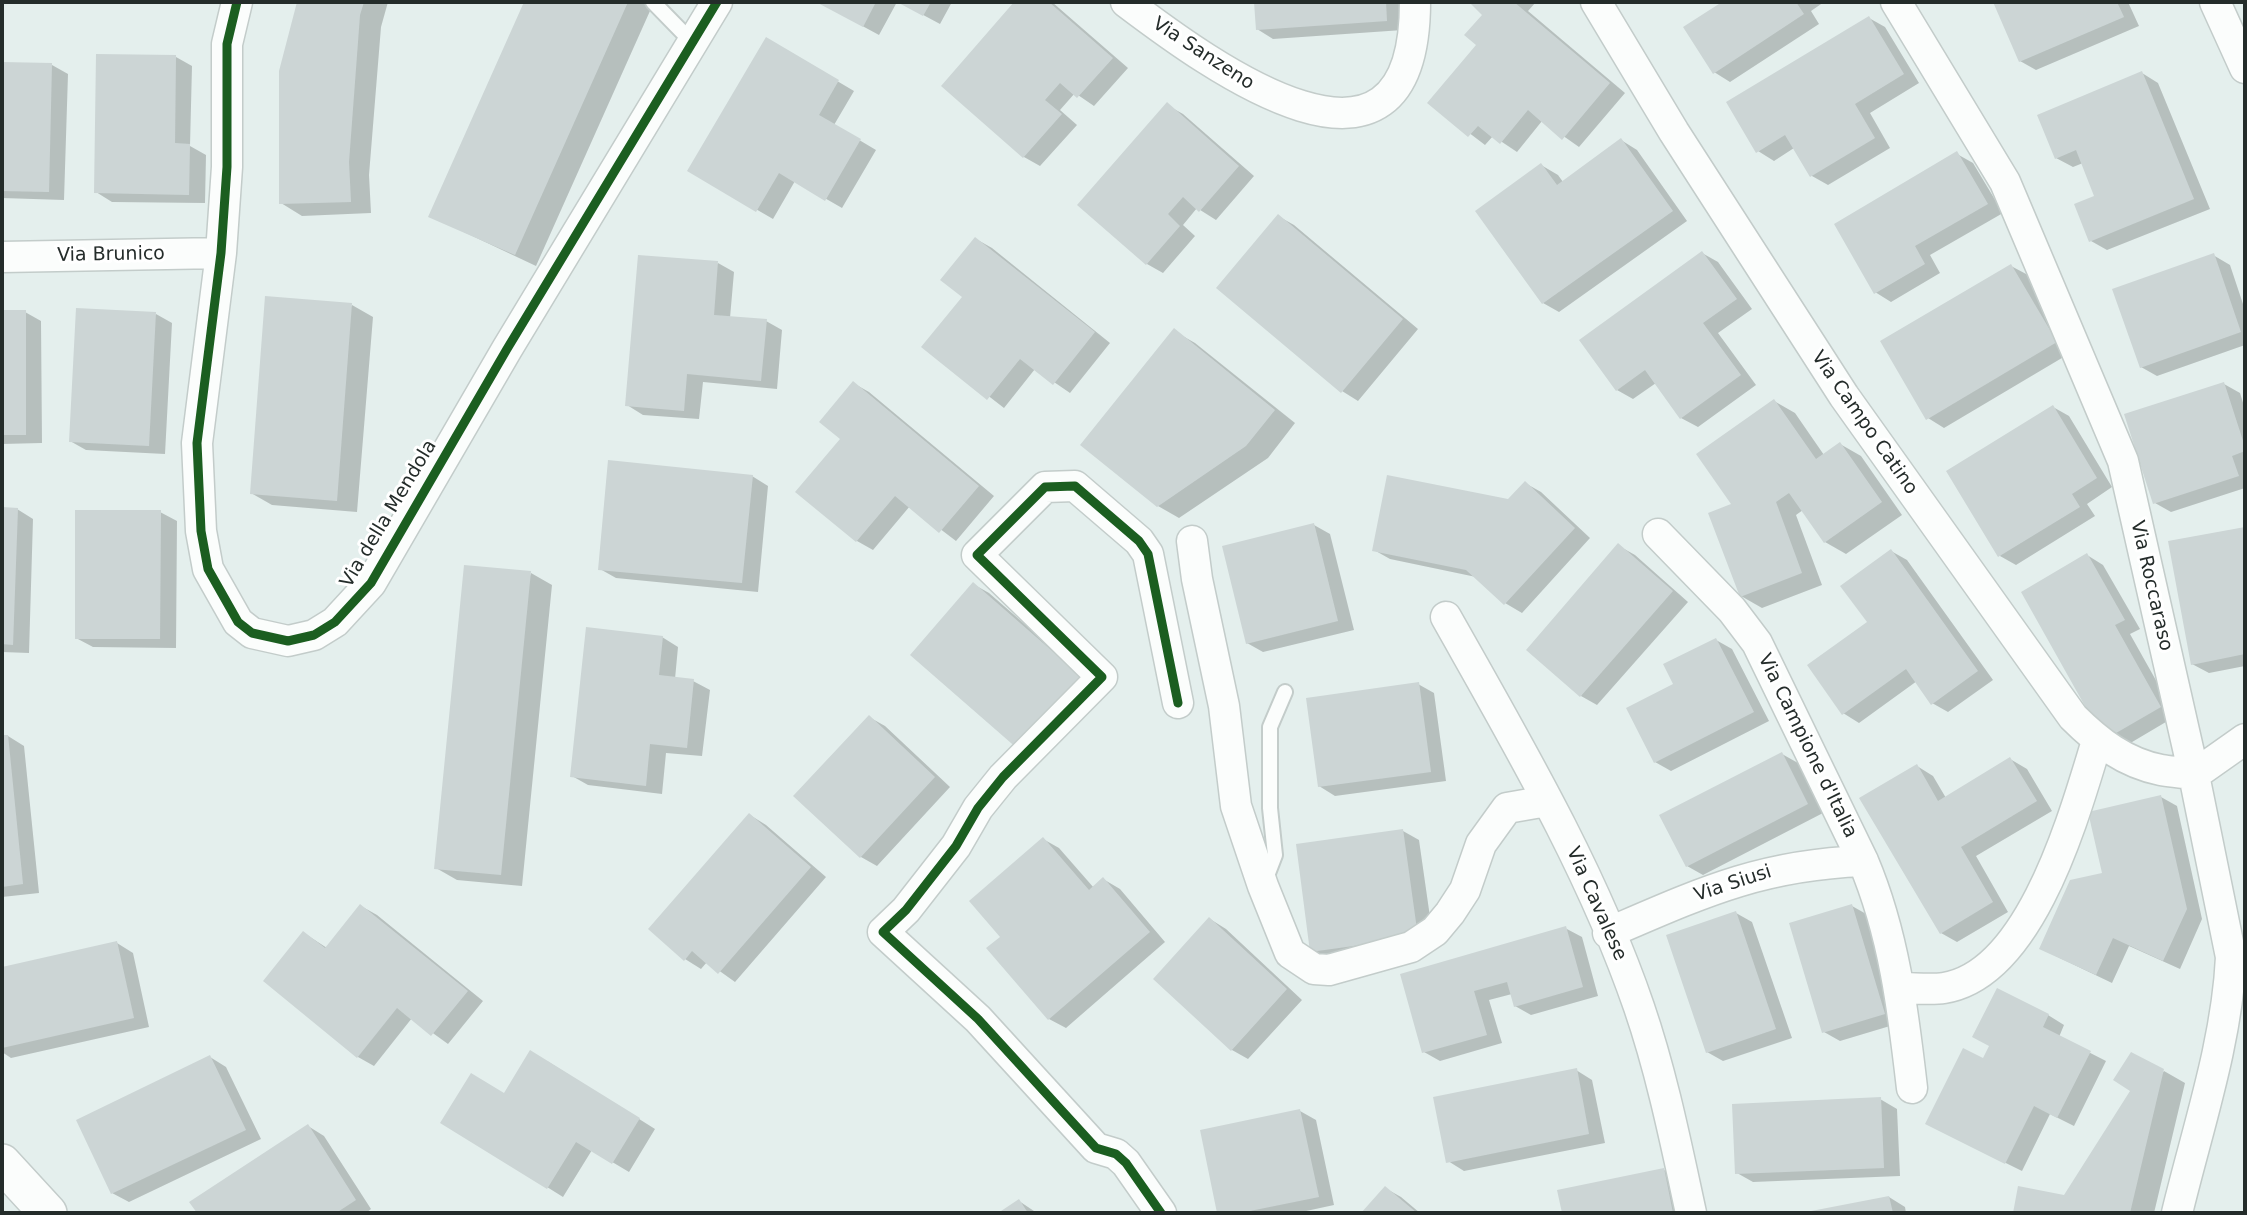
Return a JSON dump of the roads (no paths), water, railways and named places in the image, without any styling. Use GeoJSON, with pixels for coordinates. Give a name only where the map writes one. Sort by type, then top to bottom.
{"type":"FeatureCollection","features":[{"type":"Feature","properties":{"kind":"street","name":"Via della Mendola"},"geometry":{"type":"LineString","coordinates":[[237,2],[227,44],[227,156],[221,253],[197,443],[201,531],[208,569],[238,622],[252,633],[288,641],[314,635],[335,622],[371,583],[507,349],[717,2]]}},
{"type":"Feature","properties":{"kind":"street","name":"Via Sanzeno"},"geometry":{"type":"LineString","coordinates":[[1126,2],[1234,77],[1293,105],[1335,112],[1371,106],[1385,97],[1398,83],[1414,40],[1415,2]]}},
{"type":"Feature","properties":{"kind":"street","name":"Via Campo Catino"},"geometry":{"type":"LineString","coordinates":[[1596,2],[1674,132],[1843,396],[2073,717],[2097,741],[2143,766],[2194,775]]}},
{"type":"Feature","properties":{"kind":"street","name":"Via Roccaraso"},"geometry":{"type":"LineString","coordinates":[[1896,2],[2005,182],[2123,461],[2194,775],[2231,957],[2230,984],[2210,1080],[2177,1213]]}},
{"type":"Feature","properties":{"kind":"street"},"geometry":{"type":"LineString","coordinates":[[2215,2],[2245,68]]}},
{"type":"Feature","properties":{"kind":"street","name":"Via Brunico"},"geometry":{"type":"LineString","coordinates":[[2,257],[221,253]]}},
{"type":"Feature","properties":{"kind":"street"},"geometry":{"type":"LineString","coordinates":[[1161,1213],[1126,1163],[1116,1154],[1096,1147],[978,1019],[883,932],[906,910],[956,846],[978,808],[1003,777],[1102,677],[976,555],[1045,487],[1075,485],[1144,547],[1178,703]]}},
{"type":"Feature","properties":{"kind":"street","name":"Via Campione d'Italia"},"geometry":{"type":"LineString","coordinates":[[1658,534],[1732,610],[1757,643],[1863,861],[1874,888],[1901,988],[1912,1088]]}},
{"type":"Feature","properties":{"kind":"street"},"geometry":{"type":"LineString","coordinates":[[1192,541],[1196,579],[1224,706],[1236,806],[1263,886],[1290,953],[1314,969],[1348,966],[1411,947],[1434,931],[1450,913],[1465,890],[1481,844],[1507,808],[1547,800]]}},
{"type":"Feature","properties":{"kind":"street","name":"Via Cavalese"},"geometry":{"type":"LineString","coordinates":[[1446,617],[1547,800],[1579,863],[1608,933],[1649,1038],[1691,1213]]}},
{"type":"Feature","properties":{"kind":"street"},"geometry":{"type":"LineString","coordinates":[[2194,775],[2245,739]]}},
{"type":"Feature","properties":{"kind":"street"},"geometry":{"type":"LineString","coordinates":[[1901,988],[1945,988],[1962,982],[1978,974],[2004,950],[2053,873],[2097,741]]}},
{"type":"Feature","properties":{"kind":"street","name":"Via Siusi"},"geometry":{"type":"LineString","coordinates":[[1608,933],[1710,889],[1756,874],[1796,866],[1863,861]]}},
{"type":"Feature","properties":{"kind":"street"},"geometry":{"type":"LineString","coordinates":[[2,1163],[48,1213]]}},
{"type":"Feature","properties":{"kind":"lane"},"geometry":{"type":"LineString","coordinates":[[653,2],[693,43]]}},
{"type":"Feature","properties":{"kind":"lane"},"geometry":{"type":"LineString","coordinates":[[1263,886],[1275,855],[1270,808],[1270,727],[1285,692]]}}]}
